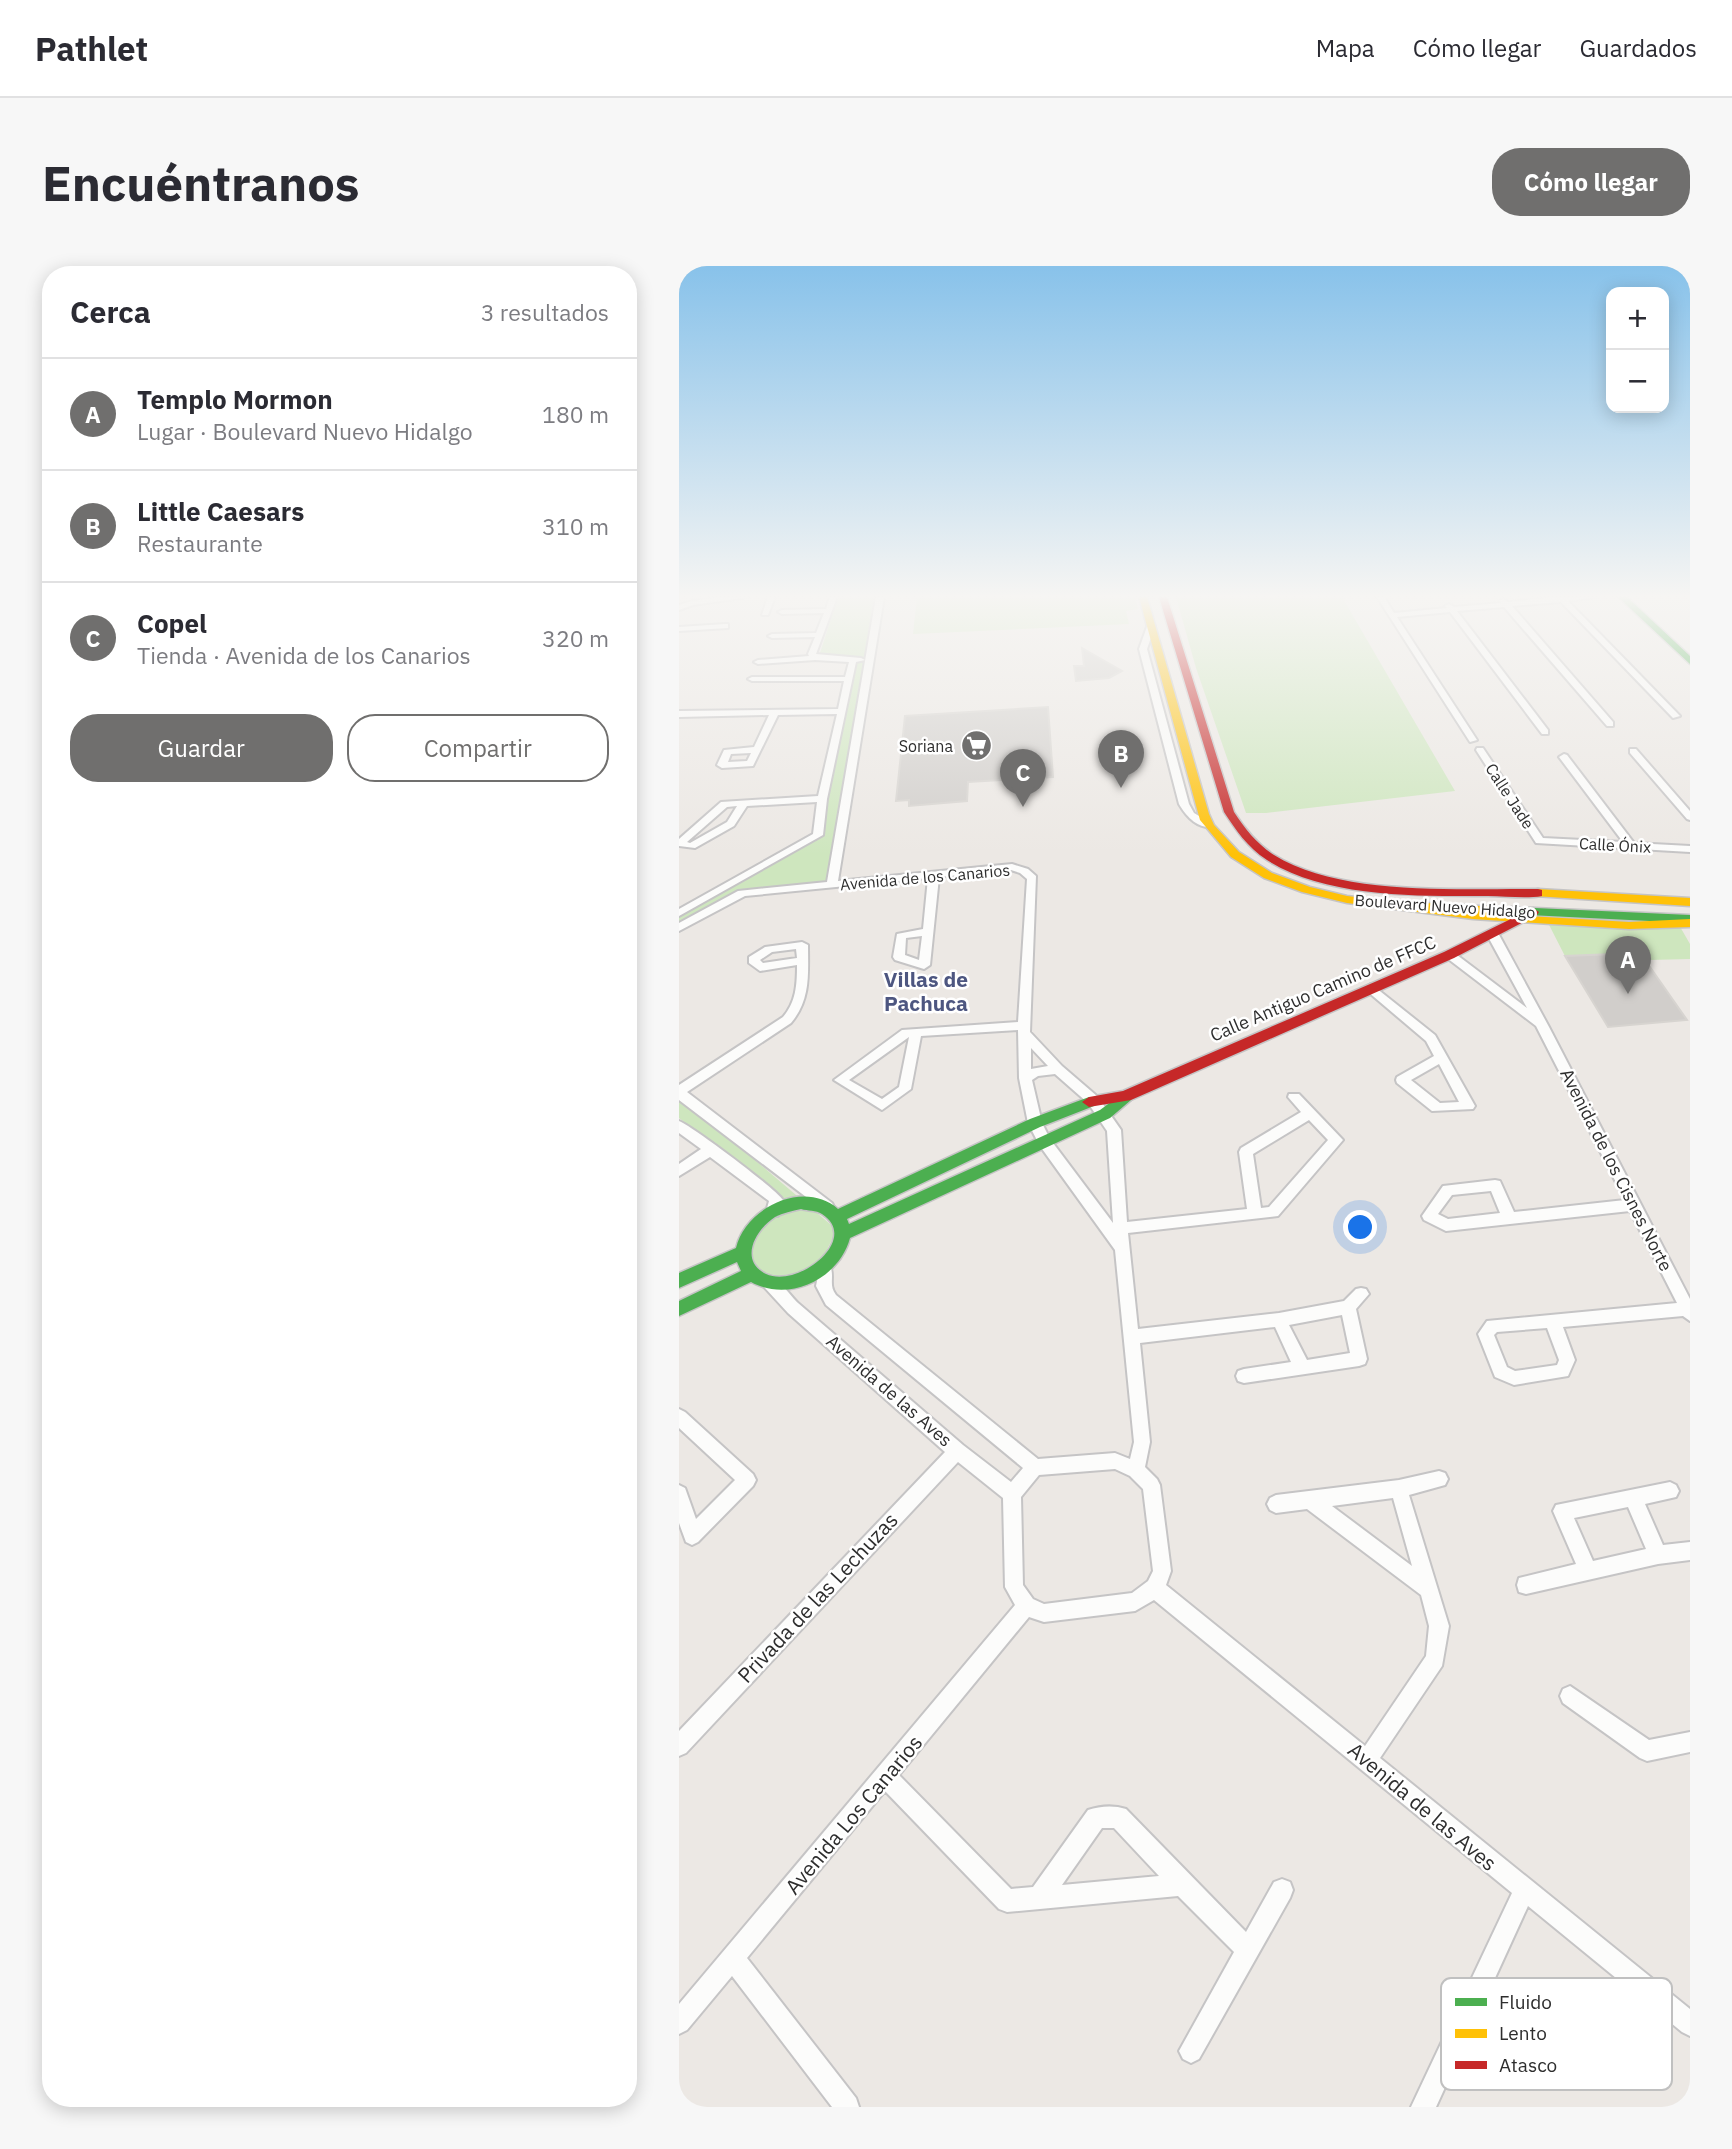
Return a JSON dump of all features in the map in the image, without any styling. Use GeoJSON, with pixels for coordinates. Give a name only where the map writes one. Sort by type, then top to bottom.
{"type":"FeatureCollection","features":[{"type":"Feature","properties":{"kind":"main road","name":"Boulevard Nuevo Hidalgo"},"geometry":{"type":"LineString","coordinates":[[1162,683],[1208,825],[1239,858],[1271,876],[1336,898],[1371,904],[1526,916],[1690,921]]}},
{"type":"Feature","properties":{"kind":"main road","name":"Boulevard Nuevo Hidalgo"},"geometry":{"type":"LineString","coordinates":[[1189,683],[1230,812],[1245,836],[1260,849],[1290,866],[1345,883],[1379,889],[1690,902]]}},
{"type":"Feature","properties":{"kind":"main road"},"geometry":{"type":"LineString","coordinates":[[1526,916],[1581,902],[1631,904],[1669,901]]}},
{"type":"Feature","properties":{"kind":"main road"},"geometry":{"type":"LineString","coordinates":[[1417,907],[1443,914],[1526,916],[1554,921],[1665,927],[1690,921]]}},
{"type":"Feature","properties":{"kind":"main road"},"geometry":{"type":"LineString","coordinates":[[1482,916],[1493,928],[1492,933],[1554,921]]}},
{"type":"Feature","properties":{"kind":"main road","name":"Calle Antiguo Camino de FFCC"},"geometry":{"type":"LineString","coordinates":[[845,1233],[1105,1114],[1126,1096],[1449,955],[1526,916]]}},
{"type":"Feature","properties":{"kind":"main road","name":"Calle Antiguo Camino de FFCC"},"geometry":{"type":"LineString","coordinates":[[833,1212],[1093,1100],[1126,1096]]}},
{"type":"Feature","properties":{"kind":"main road"},"geometry":{"type":"LineString","coordinates":[[801,1203],[833,1212],[845,1233],[840,1252],[825,1270],[802,1282],[786,1285],[770,1284],[750,1275],[743,1265],[741,1253],[747,1234],[763,1217],[801,1203]]}},
{"type":"Feature","properties":{"kind":"main road"},"geometry":{"type":"LineString","coordinates":[[679,1281],[741,1253]]}},
{"type":"Feature","properties":{"kind":"main road"},"geometry":{"type":"LineString","coordinates":[[679,1309],[750,1275]]}},
{"type":"Feature","properties":{"kind":"street"},"geometry":{"type":"LineString","coordinates":[[818,835],[847,683]]}},
{"type":"Feature","properties":{"kind":"street"},"geometry":{"type":"LineString","coordinates":[[832,885],[866,683]]}},
{"type":"Feature","properties":{"kind":"street"},"geometry":{"type":"LineString","coordinates":[[1436,683],[1473,740]]}},
{"type":"Feature","properties":{"kind":"street"},"geometry":{"type":"LineString","coordinates":[[1508,683],[1545,732]]}},
{"type":"Feature","properties":{"kind":"street"},"geometry":{"type":"LineString","coordinates":[[1574,683],[1610,724]]}},
{"type":"Feature","properties":{"kind":"street"},"geometry":{"type":"LineString","coordinates":[[1643,683],[1676,716]]}},
{"type":"Feature","properties":{"kind":"street"},"geometry":{"type":"LineString","coordinates":[[1164,691],[1191,689]]}},
{"type":"Feature","properties":{"kind":"street"},"geometry":{"type":"LineString","coordinates":[[679,714],[842,710]]}},
{"type":"Feature","properties":{"kind":"street"},"geometry":{"type":"LineString","coordinates":[[755,750],[775,712]]}},
{"type":"Feature","properties":{"kind":"street","name":"Calle Jade"},"geometry":{"type":"LineString","coordinates":[[1480,750],[1539,841]]}},
{"type":"Feature","properties":{"kind":"street"},"geometry":{"type":"LineString","coordinates":[[1633,751],[1690,817]]}},
{"type":"Feature","properties":{"kind":"street"},"geometry":{"type":"LineString","coordinates":[[1564,757],[1631,846]]}},
{"type":"Feature","properties":{"kind":"street"},"geometry":{"type":"LineString","coordinates":[[743,804],[731,824],[691,846],[680,843],[724,804],[823,799]]}},
{"type":"Feature","properties":{"kind":"street"},"geometry":{"type":"LineString","coordinates":[[679,913],[818,835],[839,838]]}},
{"type":"Feature","properties":{"kind":"street","name":"Calle Ónix"},"geometry":{"type":"LineString","coordinates":[[1539,841],[1690,849]]}},
{"type":"Feature","properties":{"kind":"street","name":"Avenida de los Canarios"},"geometry":{"type":"LineString","coordinates":[[743,893],[1012,867],[1024,871],[1032,878],[1025,1078],[1035,1123],[1045,1142],[1094,1206],[1116,1229]]}},
{"type":"Feature","properties":{"kind":"street"},"geometry":{"type":"LineString","coordinates":[[927,931],[901,936],[899,957],[924,965],[934,875]]}},
{"type":"Feature","properties":{"kind":"street"},"geometry":{"type":"LineString","coordinates":[[679,928],[743,893],[735,882]]}},
{"type":"Feature","properties":{"kind":"street","name":"Avenida de los Cisnes Norte"},"geometry":{"type":"LineString","coordinates":[[1492,933],[1689,1311]]}},
{"type":"Feature","properties":{"kind":"street","name":"Avenida de los Cisnes Norte"},"geometry":{"type":"LineString","coordinates":[[1449,955],[1543,1027]]}},
{"type":"Feature","properties":{"kind":"street"},"geometry":{"type":"LineString","coordinates":[[802,961],[803,998],[798,1010],[679,1092],[833,1212]]}},
{"type":"Feature","properties":{"kind":"street"},"geometry":{"type":"LineString","coordinates":[[1501,994],[1520,985]]}},
{"type":"Feature","properties":{"kind":"street"},"geometry":{"type":"LineString","coordinates":[[1371,988],[1431,1038],[1442,1057],[1468,1106],[1437,1108],[1402,1080],[1442,1057]]}},
{"type":"Feature","properties":{"kind":"street"},"geometry":{"type":"LineString","coordinates":[[916,1032],[905,1089],[882,1105],[840,1080],[906,1033],[916,1032],[1025,1030]]}},
{"type":"Feature","properties":{"kind":"street","name":"Avenida de los Canarios"},"geometry":{"type":"LineString","coordinates":[[1025,1030],[1058,1069],[1093,1100],[1114,1130],[1116,1229],[1123,1249],[1142,1442],[1136,1471]]}},
{"type":"Feature","properties":{"kind":"street"},"geometry":{"type":"LineString","coordinates":[[1025,1078],[1035,1072],[1058,1069]]}},
{"type":"Feature","properties":{"kind":"street"},"geometry":{"type":"LineString","coordinates":[[1116,1229],[1273,1212],[1336,1140],[1294,1097]]}},
{"type":"Feature","properties":{"kind":"street"},"geometry":{"type":"LineString","coordinates":[[1255,1214],[1246,1152],[1310,1113]]}},
{"type":"Feature","properties":{"kind":"street"},"geometry":{"type":"LineString","coordinates":[[679,1126],[770,1194],[776,1200],[773,1212]]}},
{"type":"Feature","properties":{"kind":"street"},"geometry":{"type":"LineString","coordinates":[[679,1171],[711,1149]]}},
{"type":"Feature","properties":{"kind":"street"},"geometry":{"type":"LineString","coordinates":[[1509,1217],[1495,1185],[1448,1190],[1429,1216],[1446,1225],[1633,1205]]}},
{"type":"Feature","properties":{"kind":"street"},"geometry":{"type":"LineString","coordinates":[[1094,1206],[1106,1204],[1117,1195]]}},
{"type":"Feature","properties":{"kind":"street","name":"Avenida de las Aves"},"geometry":{"type":"LineString","coordinates":[[825,1270],[822,1282],[825,1293],[831,1300],[1035,1467]]}},
{"type":"Feature","properties":{"kind":"street","name":"Avenida de las Aves"},"geometry":{"type":"LineString","coordinates":[[770,1284],[793,1308],[957,1451],[1012,1494]]}},
{"type":"Feature","properties":{"kind":"street"},"geometry":{"type":"LineString","coordinates":[[1131,1338],[1279,1320],[1348,1307],[1361,1294]]}},
{"type":"Feature","properties":{"kind":"street"},"geometry":{"type":"LineString","coordinates":[[1244,1376],[1359,1359],[1348,1307]]}},
{"type":"Feature","properties":{"kind":"street"},"geometry":{"type":"LineString","coordinates":[[1553,1322],[1567,1360],[1562,1371],[1514,1378],[1501,1372],[1486,1334],[1493,1326],[1689,1311]]}},
{"type":"Feature","properties":{"kind":"street"},"geometry":{"type":"LineString","coordinates":[[1279,1320],[1303,1369]]}},
{"type":"Feature","properties":{"kind":"street"},"geometry":{"type":"LineString","coordinates":[[679,1417],[747,1480],[692,1536],[679,1494]]}},
{"type":"Feature","properties":{"kind":"street","name":"Privada de las Lechuzas"},"geometry":{"type":"LineString","coordinates":[[679,1746],[957,1451]]}},
{"type":"Feature","properties":{"kind":"street"},"geometry":{"type":"LineString","coordinates":[[1115,1461],[1136,1471],[1151,1485],[1162,1571],[1155,1588],[1135,1602],[1044,1612],[1026,1606],[1014,1587],[1012,1494],[1035,1467],[1115,1461]]}},
{"type":"Feature","properties":{"kind":"street"},"geometry":{"type":"LineString","coordinates":[[1276,1504],[1399,1489],[1439,1479]]}},
{"type":"Feature","properties":{"kind":"street"},"geometry":{"type":"LineString","coordinates":[[1367,1760],[1436,1659],[1439,1626],[1399,1489]]}},
{"type":"Feature","properties":{"kind":"street"},"geometry":{"type":"LineString","coordinates":[[1588,1570],[1562,1511],[1670,1491]]}},
{"type":"Feature","properties":{"kind":"street"},"geometry":{"type":"LineString","coordinates":[[1633,1498],[1658,1555]]}},
{"type":"Feature","properties":{"kind":"street"},"geometry":{"type":"LineString","coordinates":[[1310,1500],[1429,1591]]}},
{"type":"Feature","properties":{"kind":"street"},"geometry":{"type":"LineString","coordinates":[[1526,1585],[1690,1550]]}},
{"type":"Feature","properties":{"kind":"street","name":"Avenida de las Aves"},"geometry":{"type":"LineString","coordinates":[[1155,1588],[1633,1978]]}},
{"type":"Feature","properties":{"kind":"street","name":"Avenida Los Canarios"},"geometry":{"type":"LineString","coordinates":[[679,2022],[1026,1606]]}},
{"type":"Feature","properties":{"kind":"street"},"geometry":{"type":"LineString","coordinates":[[1570,1696],[1647,1751],[1690,1742]]}},
{"type":"Feature","properties":{"kind":"street"},"geometry":{"type":"LineString","coordinates":[[886,1777],[1007,1901],[1182,1885]]}},
{"type":"Feature","properties":{"kind":"street"},"geometry":{"type":"LineString","coordinates":[[1040,1897],[1097,1818],[1118,1818],[1247,1949]]}},
{"type":"Feature","properties":{"kind":"street"},"geometry":{"type":"LineString","coordinates":[[1191,2051],[1282,1890]]}},
{"type":"Feature","properties":{"kind":"street"},"geometry":{"type":"LineString","coordinates":[[1483,1978],[1524,1891]]}},
{"type":"Feature","properties":{"kind":"street"},"geometry":{"type":"LineString","coordinates":[[733,1959],[847,2107]]}},
{"type":"Feature","properties":{"kind":"street","name":"Avenida de las Aves"},"geometry":{"type":"LineString","coordinates":[[1672,2010],[1690,2024]]}},
{"type":"Feature","properties":{"kind":"street"},"geometry":{"type":"LineString","coordinates":[[1423,2107],[1441,2069]]}},
{"type":"Feature","properties":{"kind":"green space"},"geometry":{"type":"Polygon","coordinates":[[[849,683],[860,683],[828,882],[743,891],[679,926],[679,917],[819,837],[849,683]]]}},
{"type":"Feature","properties":{"kind":"green space"},"geometry":{"type":"Polygon","coordinates":[[[1201,683],[1392,683],[1455,791],[1266,813],[1246,813],[1201,683]]]}},
{"type":"Feature","properties":{"kind":"green space"},"geometry":{"type":"Polygon","coordinates":[[[1545,917],[1675,918],[1690,944],[1690,959],[1568,962],[1545,917]]]}},
{"type":"Feature","properties":{"kind":"green space"},"geometry":{"type":"Polygon","coordinates":[[[679,1095],[837,1230],[820,1263],[792,1278],[768,1278],[748,1263],[760,1222],[791,1206],[679,1118],[679,1095]]]}},
{"type":"Feature","properties":{"kind":"building","name":"Soriana"},"geometry":{"type":"Polygon","coordinates":[[[1048,707],[1053,777],[968,782],[967,801],[909,806],[909,800],[896,801],[905,716],[1048,707]]]}},
{"type":"Feature","properties":{"kind":"building"},"geometry":{"type":"Polygon","coordinates":[[[1640,953],[1687,1020],[1608,1027],[1565,956],[1640,953]]]}},
{"type":"Feature","properties":{"kind":"traffic: fast"},"geometry":{"type":"LineString","coordinates":[[1511,911],[1690,919]]}},
{"type":"Feature","properties":{"kind":"traffic: fast"},"geometry":{"type":"LineString","coordinates":[[845,1233],[1105,1114],[1126,1096]]}},
{"type":"Feature","properties":{"kind":"traffic: fast"},"geometry":{"type":"LineString","coordinates":[[838,1216],[1035,1123],[1089,1102]]}},
{"type":"Feature","properties":{"kind":"traffic: fast"},"geometry":{"type":"LineString","coordinates":[[801,1203],[827,1209],[840,1220],[843,1233],[839,1247],[830,1261],[800,1281],[783,1284],[766,1282],[755,1276],[744,1260],[746,1240],[757,1222],[766,1215],[774,1210],[801,1203]]}},
{"type":"Feature","properties":{"kind":"traffic: fast"},"geometry":{"type":"LineString","coordinates":[[679,1281],[741,1253]]}},
{"type":"Feature","properties":{"kind":"traffic: fast"},"geometry":{"type":"LineString","coordinates":[[679,1309],[750,1275]]}},
{"type":"Feature","properties":{"kind":"traffic: slow"},"geometry":{"type":"LineString","coordinates":[[1168,683],[1203,814],[1209,826],[1235,854],[1268,875],[1306,890],[1347,899],[1390,905],[1511,911]]}},
{"type":"Feature","properties":{"kind":"traffic: slow"},"geometry":{"type":"LineString","coordinates":[[1538,893],[1690,902]]}},
{"type":"Feature","properties":{"kind":"traffic: slow"},"geometry":{"type":"LineString","coordinates":[[1417,907],[1454,914],[1629,926],[1690,923]]}},
{"type":"Feature","properties":{"kind":"traffic: jam"},"geometry":{"type":"LineString","coordinates":[[1189,683],[1229,812],[1244,835],[1270,857],[1304,873],[1342,883],[1382,889],[1538,893]]}},
{"type":"Feature","properties":{"kind":"traffic: jam"},"geometry":{"type":"LineString","coordinates":[[1089,1102],[1126,1096],[1449,955],[1533,912]]}},
{"type":"Feature","properties":{"kind":"place","name":"Soriana"},"geometry":{"type":"Point","coordinates":[976,746]}},
{"type":"Feature","properties":{"kind":"place","name":"Little Caesars"},"geometry":{"type":"Point","coordinates":[1121,788]}},
{"type":"Feature","properties":{"kind":"place","name":"Copel"},"geometry":{"type":"Point","coordinates":[1023,807]}},
{"type":"Feature","properties":{"kind":"place","name":"Templo Mormon"},"geometry":{"type":"Point","coordinates":[1628,994]}},
{"type":"Feature","properties":{"kind":"district","name":"Villas de Pachuca"},"geometry":{"type":"Point","coordinates":[926,992]}}]}
